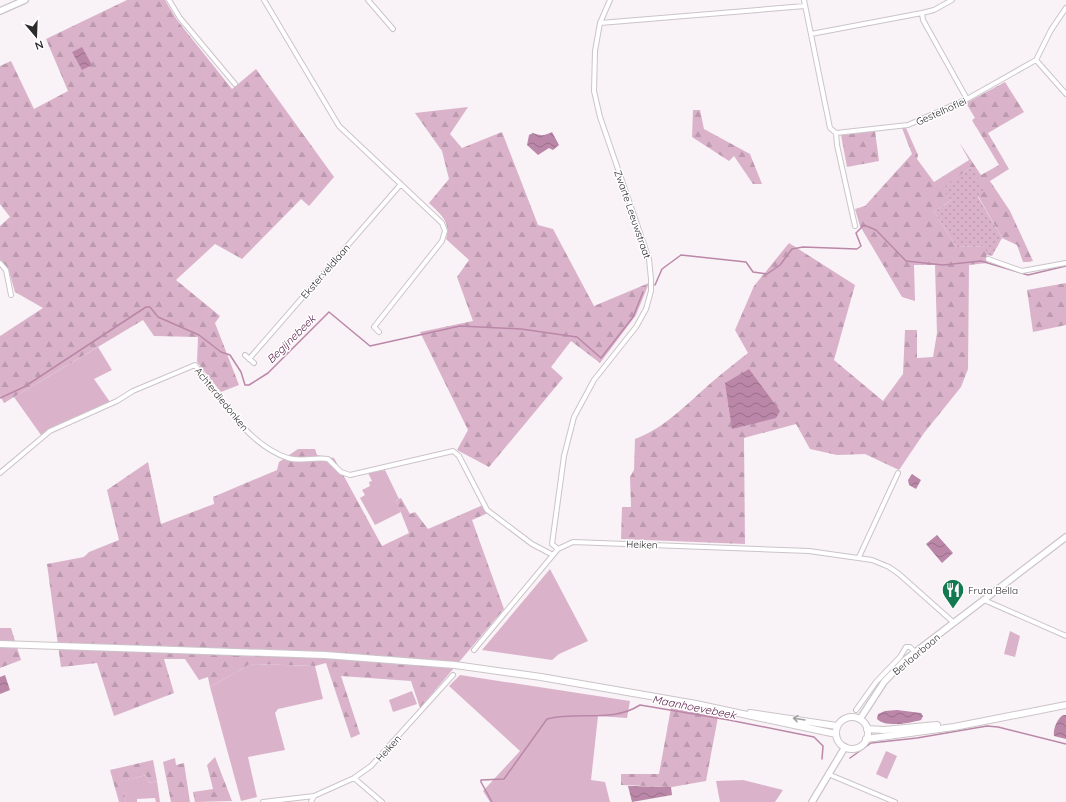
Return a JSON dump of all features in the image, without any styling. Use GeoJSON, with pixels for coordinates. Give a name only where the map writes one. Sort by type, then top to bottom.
{"type":"FeatureCollection","features":[{"type":"Feature","properties":{"kind":"main road"},"geometry":{"type":"LineString","coordinates":[[0,644],[318,654],[467,666],[541,677],[737,712],[836,734]]}},
{"type":"Feature","properties":{"kind":"main road"},"geometry":{"type":"LineString","coordinates":[[866,739],[867,729],[860,719],[848,717],[841,721],[837,726],[836,734],[839,742],[845,747],[857,747],[866,739],[954,727],[1066,705]]}},
{"type":"Feature","properties":{"kind":"main road"},"geometry":{"type":"LineString","coordinates":[[737,712],[763,714],[837,726]]}},
{"type":"Feature","properties":{"kind":"main road"},"geometry":{"type":"LineString","coordinates":[[867,729],[917,728],[974,722]]}},
{"type":"Feature","properties":{"kind":"street"},"geometry":{"type":"LineString","coordinates":[[0,11],[12,3],[25,0]]}},
{"type":"Feature","properties":{"kind":"street"},"geometry":{"type":"LineString","coordinates":[[169,0],[180,18],[235,84]]}},
{"type":"Feature","properties":{"kind":"street"},"geometry":{"type":"LineString","coordinates":[[264,0],[339,126],[442,223],[445,231],[442,240],[374,327],[379,332]]}},
{"type":"Feature","properties":{"kind":"street"},"geometry":{"type":"LineString","coordinates":[[368,0],[393,29]]}},
{"type":"Feature","properties":{"kind":"street","name":"Zwarte Leeuwstraat"},"geometry":{"type":"LineString","coordinates":[[558,550],[552,544],[564,456],[574,418],[594,380],[641,319],[651,291],[649,259],[600,117],[594,91],[595,51],[600,23],[610,0]]}},
{"type":"Feature","properties":{"kind":"street"},"geometry":{"type":"LineString","coordinates":[[804,0],[830,128],[836,133],[837,145],[855,226]]}},
{"type":"Feature","properties":{"kind":"street"},"geometry":{"type":"LineString","coordinates":[[811,34],[922,13],[934,10],[952,0]]}},
{"type":"Feature","properties":{"kind":"street"},"geometry":{"type":"LineString","coordinates":[[600,23],[805,6]]}},
{"type":"Feature","properties":{"kind":"street"},"geometry":{"type":"LineString","coordinates":[[1066,8],[1051,30],[1036,60],[1066,94]]}},
{"type":"Feature","properties":{"kind":"street"},"geometry":{"type":"LineString","coordinates":[[922,13],[923,20],[967,99]]}},
{"type":"Feature","properties":{"kind":"street","name":"Gestelhoflei"},"geometry":{"type":"LineString","coordinates":[[836,133],[908,125],[967,99],[1036,60]]}},
{"type":"Feature","properties":{"kind":"street","name":"Eksterveldlaan"},"geometry":{"type":"LineString","coordinates":[[249,359],[401,184]]}},
{"type":"Feature","properties":{"kind":"street"},"geometry":{"type":"LineString","coordinates":[[988,259],[1022,271],[1066,263]]}},
{"type":"Feature","properties":{"kind":"street"},"geometry":{"type":"LineString","coordinates":[[0,263],[6,270],[11,295]]}},
{"type":"Feature","properties":{"kind":"street"},"geometry":{"type":"LineString","coordinates":[[245,355],[254,363]]}},
{"type":"Feature","properties":{"kind":"street","name":"Achterdiedonken"},"geometry":{"type":"LineString","coordinates":[[0,473],[50,431],[117,401],[133,391],[195,365],[245,429],[264,444],[289,458],[328,459],[341,472],[350,475],[453,451],[459,456],[487,510],[532,544],[553,555]]}},
{"type":"Feature","properties":{"kind":"street"},"geometry":{"type":"LineString","coordinates":[[859,558],[898,473]]}},
{"type":"Feature","properties":{"kind":"street","name":"Berlaarbaan"},"geometry":{"type":"LineString","coordinates":[[860,719],[884,682],[915,652],[1066,538]]}},
{"type":"Feature","properties":{"kind":"street","name":"Heiken"},"geometry":{"type":"LineString","coordinates":[[474,650],[553,555],[566,544],[580,541],[809,550],[872,560],[889,567],[954,622]]}},
{"type":"Feature","properties":{"kind":"street"},"geometry":{"type":"LineString","coordinates":[[984,600],[1066,636]]}},
{"type":"Feature","properties":{"kind":"street"},"geometry":{"type":"LineString","coordinates":[[856,710],[876,682],[900,657],[906,648],[910,647],[915,652]]}},
{"type":"Feature","properties":{"kind":"street","name":"Heiken"},"geometry":{"type":"LineString","coordinates":[[263,802],[314,796],[354,778],[371,766],[387,750],[453,675]]}},
{"type":"Feature","properties":{"kind":"street"},"geometry":{"type":"LineString","coordinates":[[812,802],[845,747]]}},
{"type":"Feature","properties":{"kind":"street"},"geometry":{"type":"LineString","coordinates":[[828,774],[895,802]]}},
{"type":"Feature","properties":{"kind":"street"},"geometry":{"type":"LineString","coordinates":[[354,778],[382,802]]}},
{"type":"Feature","properties":{"kind":"street"},"geometry":{"type":"LineString","coordinates":[[311,802],[314,796]]}},
{"type":"Feature","properties":{"kind":"green space"},"geometry":{"type":"Polygon","coordinates":[[[127,0],[165,0],[177,20],[232,89],[256,69],[334,177],[309,206],[301,199],[242,259],[215,244],[176,280],[220,316],[215,323],[239,385],[221,392],[197,362],[198,337],[154,336],[143,320],[4,403],[0,396],[0,336],[43,308],[15,292],[8,268],[0,268],[0,226],[10,217],[0,204],[0,66],[11,61],[34,109],[68,91],[46,39],[127,0]]]}},
{"type":"Feature","properties":{"kind":"green space"},"geometry":{"type":"Polygon","coordinates":[[[1005,82],[1024,112],[988,133],[1009,169],[990,181],[1010,211],[1033,261],[1023,262],[1017,245],[1002,238],[978,196],[971,167],[943,189],[951,200],[934,212],[957,247],[986,246],[987,263],[969,265],[968,369],[961,387],[924,433],[899,470],[865,454],[837,455],[810,449],[796,424],[744,438],[745,544],[621,539],[622,507],[631,507],[630,477],[634,470],[635,439],[666,422],[748,353],[735,330],[754,286],[789,243],[855,285],[834,360],[883,401],[903,374],[905,330],[917,330],[917,358],[933,357],[937,333],[935,265],[914,265],[915,301],[902,297],[860,226],[855,209],[865,206],[912,154],[902,128],[906,128],[918,155],[917,159],[934,182],[969,160],[959,142],[981,175],[999,165],[972,120],[975,118],[966,103],[1005,82]]]}},
{"type":"Feature","properties":{"kind":"green space"},"geometry":{"type":"Polygon","coordinates":[[[468,107],[450,134],[462,148],[502,132],[538,225],[553,229],[594,306],[649,283],[636,315],[600,363],[571,341],[551,367],[563,378],[489,467],[457,450],[468,430],[420,332],[473,321],[457,277],[469,260],[446,239],[446,223],[441,215],[429,203],[449,179],[442,151],[415,113],[468,107]]]}},
{"type":"Feature","properties":{"kind":"green space"},"geometry":{"type":"Polygon","coordinates":[[[693,110],[700,110],[704,129],[750,154],[762,184],[753,184],[734,156],[729,161],[692,137],[693,110]]]}},
{"type":"Feature","properties":{"kind":"green space"},"geometry":{"type":"Polygon","coordinates":[[[875,131],[879,161],[847,167],[841,135],[875,131]]]}},
{"type":"Feature","properties":{"kind":"green space"},"geometry":{"type":"Polygon","coordinates":[[[971,167],[985,191],[978,197],[1002,238],[992,256],[986,255],[986,246],[957,247],[934,212],[951,200],[942,189],[971,167]]]}},
{"type":"Feature","properties":{"kind":"green space"},"geometry":{"type":"Polygon","coordinates":[[[1066,283],[1066,325],[1033,332],[1027,290],[1066,283]]]}},
{"type":"Feature","properties":{"kind":"green space"},"geometry":{"type":"Polygon","coordinates":[[[98,347],[112,370],[94,379],[110,402],[51,428],[41,435],[14,397],[98,347]]]}},
{"type":"Feature","properties":{"kind":"green space"},"geometry":{"type":"Polygon","coordinates":[[[298,449],[315,449],[317,455],[334,458],[382,546],[409,533],[396,500],[401,498],[410,514],[415,512],[428,529],[483,505],[488,513],[472,520],[504,609],[420,708],[411,681],[341,676],[360,734],[351,738],[326,663],[315,666],[250,664],[210,687],[208,677],[199,680],[185,659],[164,659],[174,693],[114,716],[97,663],[61,667],[47,564],[84,557],[89,552],[119,540],[107,490],[148,462],[161,524],[214,504],[213,497],[277,470],[279,462],[298,449]]]}},
{"type":"Feature","properties":{"kind":"green space"},"geometry":{"type":"Polygon","coordinates":[[[385,470],[399,499],[396,500],[401,512],[375,525],[360,498],[365,495],[362,490],[370,486],[369,482],[372,481],[368,473],[385,470]]]}},
{"type":"Feature","properties":{"kind":"green space"},"geometry":{"type":"Polygon","coordinates":[[[550,569],[588,641],[559,654],[552,660],[482,650],[550,569]]]}},
{"type":"Feature","properties":{"kind":"green space"},"geometry":{"type":"Polygon","coordinates":[[[0,628],[11,628],[21,660],[0,668],[0,628]]]}},
{"type":"Feature","properties":{"kind":"green space"},"geometry":{"type":"Polygon","coordinates":[[[1010,631],[1020,636],[1015,657],[1004,654],[1010,631]]]}},
{"type":"Feature","properties":{"kind":"green space"},"geometry":{"type":"Polygon","coordinates":[[[250,664],[315,666],[323,699],[278,709],[275,713],[285,750],[248,757],[257,797],[241,801],[210,687],[250,664]]]}},
{"type":"Feature","properties":{"kind":"green space"},"geometry":{"type":"Polygon","coordinates":[[[460,675],[630,701],[627,718],[598,716],[591,780],[605,782],[610,802],[490,802],[483,791],[520,751],[449,686],[460,675]]]}},
{"type":"Feature","properties":{"kind":"green space"},"geometry":{"type":"Polygon","coordinates":[[[412,691],[417,704],[393,712],[389,700],[412,691]]]}},
{"type":"Feature","properties":{"kind":"green space"},"geometry":{"type":"Polygon","coordinates":[[[671,708],[718,717],[706,781],[672,787],[621,785],[621,774],[659,774],[671,708]]]}},
{"type":"Feature","properties":{"kind":"green space"},"geometry":{"type":"Polygon","coordinates":[[[886,751],[897,756],[887,779],[876,774],[886,751]]]}},
{"type":"Feature","properties":{"kind":"green space"},"geometry":{"type":"Polygon","coordinates":[[[215,757],[232,801],[195,802],[193,792],[213,789],[207,765],[215,757]]]}},
{"type":"Feature","properties":{"kind":"green space"},"geometry":{"type":"Polygon","coordinates":[[[175,758],[176,765],[184,763],[190,802],[171,802],[163,762],[175,758]]]}},
{"type":"Feature","properties":{"kind":"green space"},"geometry":{"type":"Polygon","coordinates":[[[153,760],[157,781],[149,783],[146,775],[121,782],[126,802],[119,802],[110,770],[153,760]]]}},
{"type":"Feature","properties":{"kind":"green space"},"geometry":{"type":"Polygon","coordinates":[[[146,775],[149,783],[157,781],[160,802],[156,802],[155,798],[137,799],[137,802],[126,802],[120,782],[146,775]]]}},
{"type":"Feature","properties":{"kind":"green space"},"geometry":{"type":"Polygon","coordinates":[[[743,780],[783,790],[775,802],[720,802],[716,781],[743,780]]]}},
{"type":"Feature","properties":{"kind":"water"},"geometry":{"type":"Polygon","coordinates":[[[82,47],[92,65],[82,70],[72,52],[82,47]]]}},
{"type":"Feature","properties":{"kind":"water"},"geometry":{"type":"Polygon","coordinates":[[[552,132],[559,145],[553,150],[549,148],[538,155],[527,145],[529,135],[533,133],[545,135],[552,132]]]}},
{"type":"Feature","properties":{"kind":"water"},"geometry":{"type":"Polygon","coordinates":[[[749,369],[780,411],[776,418],[732,429],[725,383],[749,369]]]}},
{"type":"Feature","properties":{"kind":"water"},"geometry":{"type":"Polygon","coordinates":[[[912,474],[921,480],[916,489],[909,485],[908,480],[912,474]]]}},
{"type":"Feature","properties":{"kind":"water"},"geometry":{"type":"Polygon","coordinates":[[[937,535],[953,553],[942,563],[926,544],[937,535]]]}},
{"type":"Feature","properties":{"kind":"water"},"geometry":{"type":"Polygon","coordinates":[[[5,675],[10,690],[0,694],[0,677],[5,675]]]}},
{"type":"Feature","properties":{"kind":"water"},"geometry":{"type":"Polygon","coordinates":[[[897,710],[921,713],[923,716],[921,720],[898,724],[881,722],[877,719],[878,714],[885,711],[897,710]]]}},
{"type":"Feature","properties":{"kind":"water"},"geometry":{"type":"Polygon","coordinates":[[[1063,715],[1066,715],[1066,739],[1054,736],[1056,724],[1063,715]]]}},
{"type":"Feature","properties":{"kind":"water"},"geometry":{"type":"Polygon","coordinates":[[[628,786],[671,787],[672,795],[632,802],[628,786]]]}},
{"type":"Feature","properties":{"kind":"waterway","name":"Begijnebeek"},"geometry":{"type":"LineString","coordinates":[[655,285],[662,269],[681,255],[746,262],[753,272],[767,274],[780,265],[792,249],[803,247],[857,249],[861,246],[856,233],[864,225],[876,230],[906,261],[943,265],[981,261],[1028,275],[1066,266]]}},
{"type":"Feature","properties":{"kind":"waterway","name":"Begijnebeek"},"geometry":{"type":"LineString","coordinates":[[0,398],[24,387],[146,307],[150,307],[158,317],[199,335],[221,352],[230,355],[241,372],[245,385],[249,385],[268,373],[329,312],[370,346],[460,326],[521,329],[577,337],[601,358],[633,317],[643,292]]}},
{"type":"Feature","properties":{"kind":"waterway","name":"Maanhoevebeek"},"geometry":{"type":"LineString","coordinates":[[492,802],[481,780],[504,779],[547,719],[571,716],[618,714],[640,705],[729,720],[814,737],[823,746],[822,759]]}},
{"type":"Feature","properties":{"kind":"waterway","name":"Maanhoevebeek"},"geometry":{"type":"LineString","coordinates":[[850,758],[871,743],[917,738],[987,726],[998,727],[1066,744]]}},
{"type":"Feature","properties":{"kind":"place","name":"Fruta Bella"},"geometry":{"type":"Point","coordinates":[953,610]}}]}
